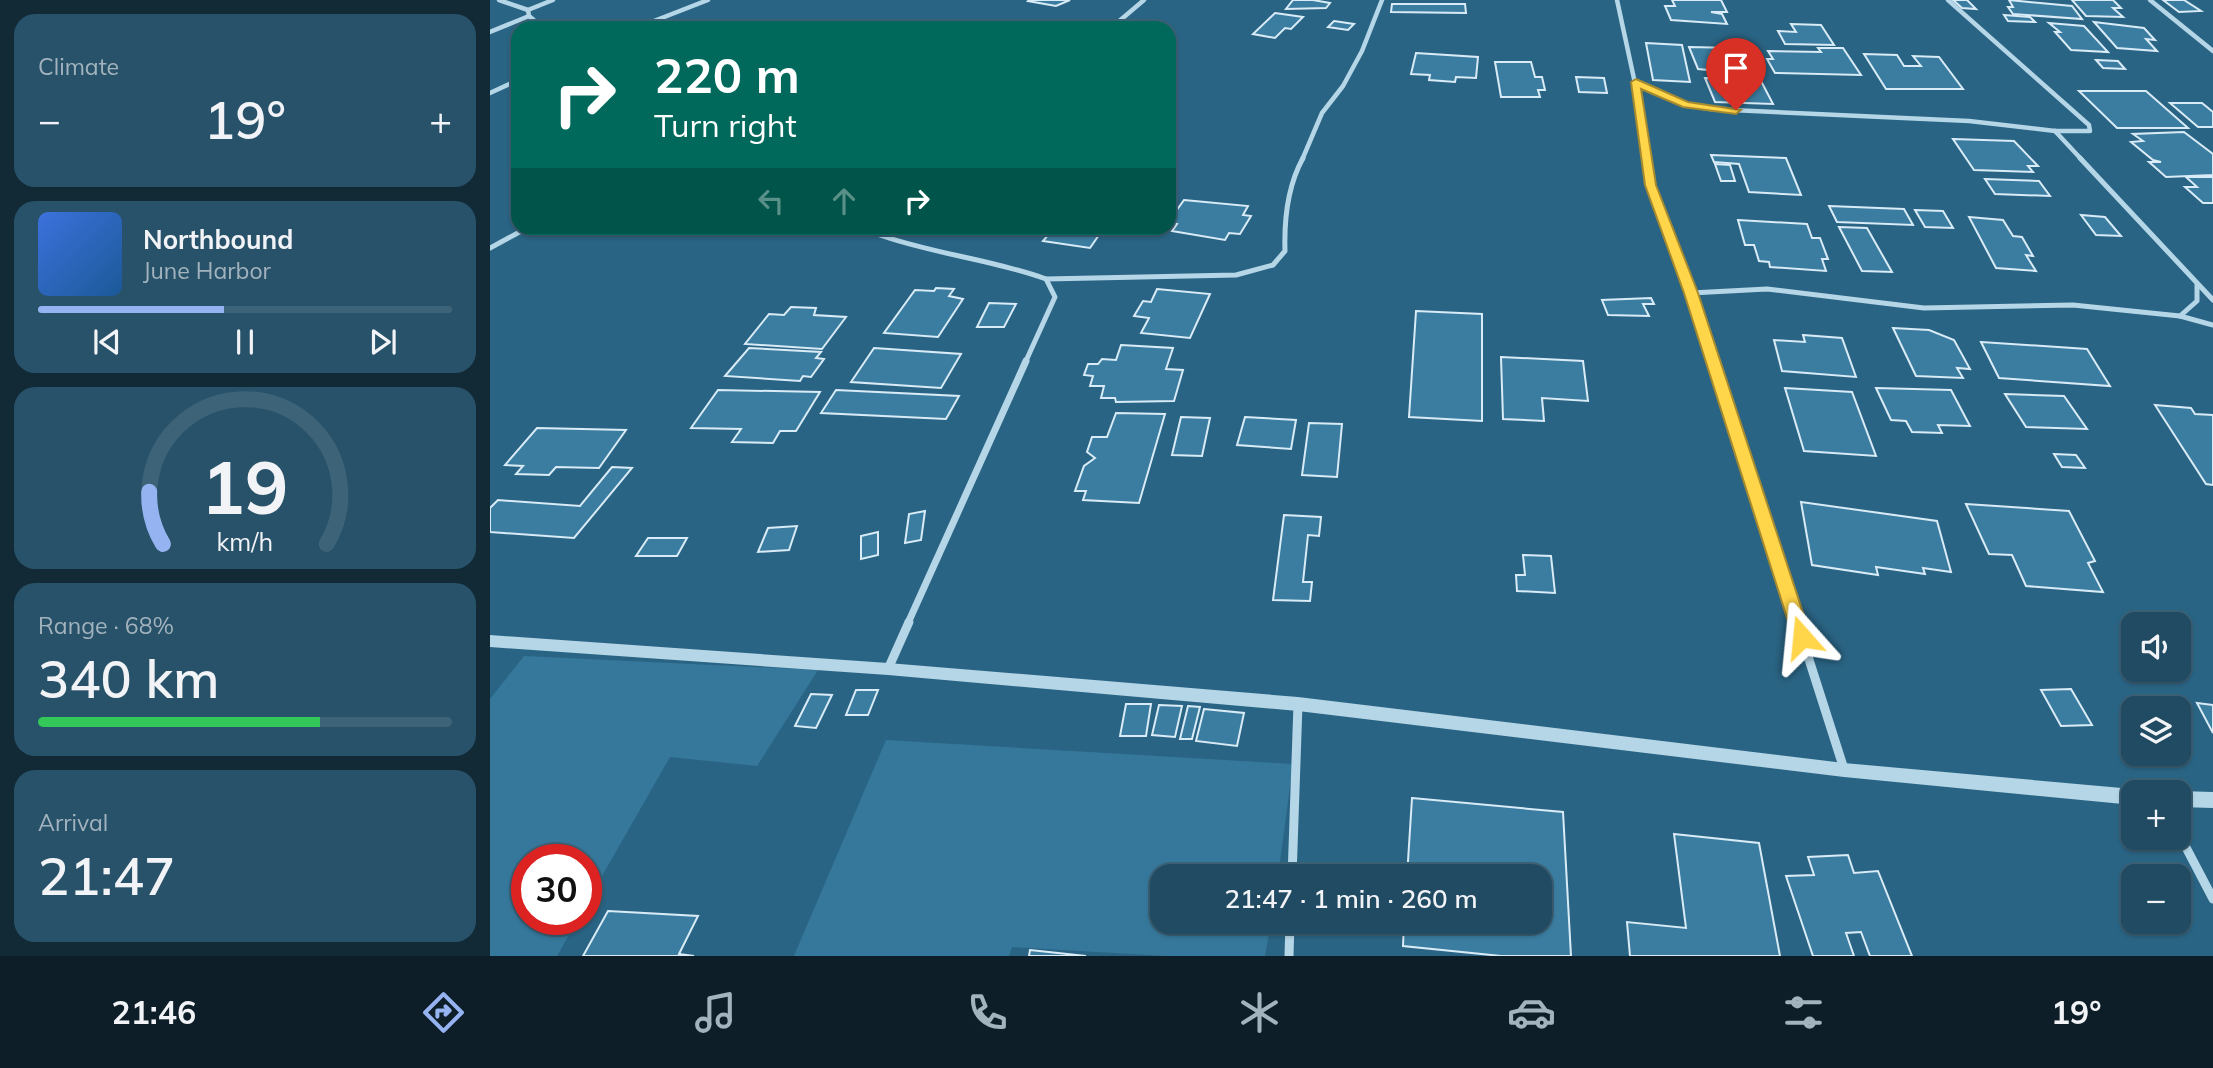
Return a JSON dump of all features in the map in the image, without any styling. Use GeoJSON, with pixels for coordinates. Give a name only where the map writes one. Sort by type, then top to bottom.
{"type":"FeatureCollection","features":[{"type":"Feature","properties":{"kind":"street"},"geometry":{"type":"LineString","coordinates":[[499,0],[528,10],[553,0]]}},
{"type":"Feature","properties":{"kind":"street"},"geometry":{"type":"LineString","coordinates":[[654,21],[708,0]]}},
{"type":"Feature","properties":{"kind":"street"},"geometry":{"type":"LineString","coordinates":[[1119,21],[1144,0]]}},
{"type":"Feature","properties":{"kind":"street"},"geometry":{"type":"LineString","coordinates":[[879,235],[904,245],[1014,267],[1046,279],[1236,275],[1273,265],[1285,251],[1284,229],[1292,178],[1314,136],[1322,113],[1343,86],[1362,51],[1382,0]]}},
{"type":"Feature","properties":{"kind":"street"},"geometry":{"type":"LineString","coordinates":[[1616,0],[1636,82],[1651,185],[1691,293],[1844,770]]}},
{"type":"Feature","properties":{"kind":"street"},"geometry":{"type":"LineString","coordinates":[[1636,82],[1686,105],[1710,109],[1969,121],[2055,131],[2091,131],[2089,125],[1948,0]]}},
{"type":"Feature","properties":{"kind":"street"},"geometry":{"type":"LineString","coordinates":[[2150,0],[2213,51]]}},
{"type":"Feature","properties":{"kind":"street"},"geometry":{"type":"LineString","coordinates":[[528,10],[529,16],[535,21]]}},
{"type":"Feature","properties":{"kind":"street"},"geometry":{"type":"LineString","coordinates":[[517,21],[529,16]]}},
{"type":"Feature","properties":{"kind":"street"},"geometry":{"type":"LineString","coordinates":[[490,32],[511,23]]}},
{"type":"Feature","properties":{"kind":"street"},"geometry":{"type":"LineString","coordinates":[[490,93],[511,83]]}},
{"type":"Feature","properties":{"kind":"street"},"geometry":{"type":"LineString","coordinates":[[2055,131],[2213,300]]}},
{"type":"Feature","properties":{"kind":"street"},"geometry":{"type":"LineString","coordinates":[[490,248],[514,235]]}},
{"type":"Feature","properties":{"kind":"street"},"geometry":{"type":"LineString","coordinates":[[888,669],[1055,297],[1046,279]]}},
{"type":"Feature","properties":{"kind":"street"},"geometry":{"type":"LineString","coordinates":[[2180,316],[2193,308],[2197,301],[2196,284]]}},
{"type":"Feature","properties":{"kind":"street"},"geometry":{"type":"LineString","coordinates":[[1691,293],[1767,289],[1924,309],[2073,305],[2180,316],[2213,325]]}},
{"type":"Feature","properties":{"kind":"street"},"geometry":{"type":"LineString","coordinates":[[490,641],[888,669],[1298,704],[1844,770],[2121,796]]}},
{"type":"Feature","properties":{"kind":"street"},"geometry":{"type":"LineString","coordinates":[[1292,864],[1298,704]]}},
{"type":"Feature","properties":{"kind":"street"},"geometry":{"type":"LineString","coordinates":[[2191,799],[2213,800]]}},
{"type":"Feature","properties":{"kind":"street"},"geometry":{"type":"LineString","coordinates":[[2187,850],[2213,899]]}},
{"type":"Feature","properties":{"kind":"street"},"geometry":{"type":"LineString","coordinates":[[1289,956],[1290,934]]}},
{"type":"Feature","properties":{"kind":"shaded area"},"geometry":{"type":"Polygon","coordinates":[[[524,656],[818,670],[757,766],[670,757],[602,876],[602,844],[511,844],[511,935],[569,935],[557,956],[490,956],[490,699],[524,656]]]}},
{"type":"Feature","properties":{"kind":"shaded area"},"geometry":{"type":"Polygon","coordinates":[[[886,740],[1293,764],[1280,864],[1150,864],[1150,934],[1269,934],[1265,956],[1166,956],[1012,947],[1009,956],[794,956],[886,740]]]}},
{"type":"Feature","properties":{"kind":"building"},"geometry":{"type":"Polygon","coordinates":[[[1029,0],[1070,0],[1056,6],[1028,1],[1029,0]]]}},
{"type":"Feature","properties":{"kind":"building"},"geometry":{"type":"Polygon","coordinates":[[[1293,0],[1330,3],[1326,8],[1286,9],[1293,0]]]}},
{"type":"Feature","properties":{"kind":"building"},"geometry":{"type":"Polygon","coordinates":[[[1672,0],[1721,0],[1727,12],[1711,12],[1722,14],[1727,24],[1671,20],[1665,6],[1675,6],[1672,0]]]}},
{"type":"Feature","properties":{"kind":"building"},"geometry":{"type":"Polygon","coordinates":[[[1953,0],[1967,0],[1976,9],[1962,8],[1953,0]]]}},
{"type":"Feature","properties":{"kind":"building"},"geometry":{"type":"Polygon","coordinates":[[[2009,0],[2072,6],[2082,19],[2013,14],[2008,7],[2013,7],[2009,0]]]}},
{"type":"Feature","properties":{"kind":"building"},"geometry":{"type":"Polygon","coordinates":[[[2072,0],[2113,0],[2121,8],[2113,8],[2123,17],[2086,16],[2072,0]]]}},
{"type":"Feature","properties":{"kind":"building"},"geometry":{"type":"Polygon","coordinates":[[[2163,0],[2184,0],[2201,11],[2179,12],[2163,0]]]}},
{"type":"Feature","properties":{"kind":"building"},"geometry":{"type":"Polygon","coordinates":[[[1392,4],[1465,4],[1466,13],[1391,12],[1392,4]]]}},
{"type":"Feature","properties":{"kind":"building"},"geometry":{"type":"Polygon","coordinates":[[[1275,13],[1303,17],[1291,29],[1285,28],[1275,38],[1253,34],[1275,13]]]}},
{"type":"Feature","properties":{"kind":"building"},"geometry":{"type":"Polygon","coordinates":[[[2004,15],[2030,17],[2035,22],[2008,21],[2004,15]]]}},
{"type":"Feature","properties":{"kind":"building"},"geometry":{"type":"Polygon","coordinates":[[[1334,21],[1354,24],[1348,30],[1328,27],[1334,21]]]}},
{"type":"Feature","properties":{"kind":"building"},"geometry":{"type":"Polygon","coordinates":[[[2094,22],[2144,28],[2155,40],[2146,39],[2157,51],[2117,48],[2094,22]]]}},
{"type":"Feature","properties":{"kind":"building"},"geometry":{"type":"Polygon","coordinates":[[[2049,23],[2084,26],[2108,52],[2071,50],[2055,32],[2060,32],[2049,23]]]}},
{"type":"Feature","properties":{"kind":"building"},"geometry":{"type":"Polygon","coordinates":[[[1791,24],[1821,25],[1834,45],[1785,44],[1778,31],[1796,32],[1791,24]]]}},
{"type":"Feature","properties":{"kind":"building"},"geometry":{"type":"Polygon","coordinates":[[[1646,43],[1682,45],[1690,82],[1653,80],[1646,43]]]}},
{"type":"Feature","properties":{"kind":"building"},"geometry":{"type":"Polygon","coordinates":[[[1689,47],[1735,48],[1750,74],[1698,69],[1689,47]]]}},
{"type":"Feature","properties":{"kind":"building"},"geometry":{"type":"Polygon","coordinates":[[[1818,48],[1843,48],[1861,75],[1775,73],[1767,59],[1773,59],[1768,51],[1821,52],[1818,48]]]}},
{"type":"Feature","properties":{"kind":"building"},"geometry":{"type":"Polygon","coordinates":[[[1416,53],[1478,57],[1476,78],[1456,77],[1455,82],[1429,80],[1430,75],[1411,74],[1416,53]]]}},
{"type":"Feature","properties":{"kind":"building"},"geometry":{"type":"Polygon","coordinates":[[[1864,54],[1897,55],[1904,66],[1921,66],[1913,56],[1939,57],[1963,89],[1886,89],[1864,54]]]}},
{"type":"Feature","properties":{"kind":"building"},"geometry":{"type":"Polygon","coordinates":[[[2096,60],[2118,61],[2125,69],[2103,68],[2096,60]]]}},
{"type":"Feature","properties":{"kind":"building"},"geometry":{"type":"Polygon","coordinates":[[[1495,62],[1531,62],[1535,77],[1542,77],[1545,90],[1538,90],[1540,97],[1501,97],[1495,62]]]}},
{"type":"Feature","properties":{"kind":"building"},"geometry":{"type":"Polygon","coordinates":[[[1576,77],[1604,78],[1607,93],[1579,92],[1576,77]]]}},
{"type":"Feature","properties":{"kind":"building"},"geometry":{"type":"Polygon","coordinates":[[[1705,78],[1760,79],[1773,104],[1715,102],[1705,78]]]}},
{"type":"Feature","properties":{"kind":"building"},"geometry":{"type":"Polygon","coordinates":[[[2079,91],[2146,91],[2188,128],[2117,128],[2079,91]]]}},
{"type":"Feature","properties":{"kind":"building"},"geometry":{"type":"Polygon","coordinates":[[[2170,103],[2202,103],[2213,112],[2213,127],[2198,127],[2170,103]]]}},
{"type":"Feature","properties":{"kind":"building"},"geometry":{"type":"Polygon","coordinates":[[[2184,132],[2213,154],[2213,175],[2166,177],[2149,162],[2161,162],[2153,160],[2131,142],[2143,141],[2133,134],[2184,132]]]}},
{"type":"Feature","properties":{"kind":"building"},"geometry":{"type":"Polygon","coordinates":[[[1953,139],[2014,141],[2038,166],[2028,166],[2033,172],[1974,170],[1953,139]]]}},
{"type":"Feature","properties":{"kind":"building"},"geometry":{"type":"Polygon","coordinates":[[[1711,155],[1786,158],[1801,195],[1749,192],[1739,164],[1714,162],[1711,155]]]}},
{"type":"Feature","properties":{"kind":"building"},"geometry":{"type":"Polygon","coordinates":[[[1715,164],[1730,165],[1735,181],[1721,181],[1715,164]]]}},
{"type":"Feature","properties":{"kind":"building"},"geometry":{"type":"Polygon","coordinates":[[[2186,177],[2213,177],[2213,203],[2203,203],[2185,187],[2197,187],[2186,177]]]}},
{"type":"Feature","properties":{"kind":"building"},"geometry":{"type":"Polygon","coordinates":[[[1985,179],[2039,181],[2050,196],[1995,194],[1985,179]]]}},
{"type":"Feature","properties":{"kind":"building"},"geometry":{"type":"Polygon","coordinates":[[[1184,200],[1248,206],[1243,215],[1251,216],[1240,234],[1229,233],[1225,240],[1176,232],[1176,211],[1184,200]]]}},
{"type":"Feature","properties":{"kind":"building"},"geometry":{"type":"Polygon","coordinates":[[[1829,206],[1904,209],[1913,225],[1837,222],[1829,206]]]}},
{"type":"Feature","properties":{"kind":"building"},"geometry":{"type":"Polygon","coordinates":[[[1915,210],[1943,211],[1953,228],[1925,227],[1915,210]]]}},
{"type":"Feature","properties":{"kind":"building"},"geometry":{"type":"Polygon","coordinates":[[[2081,215],[2105,217],[2121,236],[2096,235],[2081,215]]]}},
{"type":"Feature","properties":{"kind":"building"},"geometry":{"type":"Polygon","coordinates":[[[1969,217],[2003,220],[2013,236],[2022,237],[2033,256],[2026,255],[2036,271],[1996,268],[1969,217]]]}},
{"type":"Feature","properties":{"kind":"building"},"geometry":{"type":"Polygon","coordinates":[[[1738,220],[1807,224],[1812,238],[1820,238],[1828,259],[1822,259],[1826,271],[1770,267],[1769,262],[1759,261],[1754,245],[1745,245],[1738,220]]]}},
{"type":"Feature","properties":{"kind":"building"},"geometry":{"type":"Polygon","coordinates":[[[1839,227],[1867,228],[1892,272],[1862,271],[1839,227]]]}},
{"type":"Feature","properties":{"kind":"building"},"geometry":{"type":"Polygon","coordinates":[[[1048,235],[1099,235],[1090,248],[1043,241],[1048,235]]]}},
{"type":"Feature","properties":{"kind":"building"},"geometry":{"type":"Polygon","coordinates":[[[936,288],[954,289],[949,296],[963,299],[938,337],[884,333],[915,290],[934,291],[936,288]]]}},
{"type":"Feature","properties":{"kind":"building"},"geometry":{"type":"Polygon","coordinates":[[[1157,289],[1210,294],[1190,338],[1141,333],[1149,318],[1134,316],[1143,301],[1151,302],[1157,289]]]}},
{"type":"Feature","properties":{"kind":"building"},"geometry":{"type":"Polygon","coordinates":[[[1651,298],[1654,304],[1643,304],[1649,316],[1608,315],[1602,300],[1651,298]]]}},
{"type":"Feature","properties":{"kind":"building"},"geometry":{"type":"Polygon","coordinates":[[[989,303],[1016,304],[1004,327],[977,327],[989,303]]]}},
{"type":"Feature","properties":{"kind":"building"},"geometry":{"type":"Polygon","coordinates":[[[791,307],[816,308],[814,315],[846,317],[822,349],[745,344],[769,314],[784,315],[791,307]]]}},
{"type":"Feature","properties":{"kind":"building"},"geometry":{"type":"Polygon","coordinates":[[[1416,311],[1482,314],[1482,421],[1409,417],[1416,311]]]}},
{"type":"Feature","properties":{"kind":"building"},"geometry":{"type":"Polygon","coordinates":[[[1893,328],[1929,330],[1954,340],[1970,369],[1957,368],[1963,378],[1916,376],[1893,328]]]}},
{"type":"Feature","properties":{"kind":"building"},"geometry":{"type":"Polygon","coordinates":[[[1803,335],[1842,338],[1856,377],[1782,371],[1774,340],[1805,342],[1803,335]]]}},
{"type":"Feature","properties":{"kind":"building"},"geometry":{"type":"Polygon","coordinates":[[[1981,342],[2087,349],[2110,386],[1999,378],[1981,342]]]}},
{"type":"Feature","properties":{"kind":"building"},"geometry":{"type":"Polygon","coordinates":[[[1121,345],[1173,348],[1166,369],[1183,370],[1174,401],[1116,402],[1115,398],[1101,398],[1104,386],[1090,386],[1093,376],[1084,375],[1088,364],[1098,364],[1102,359],[1116,360],[1121,345]]]}},
{"type":"Feature","properties":{"kind":"building"},"geometry":{"type":"Polygon","coordinates":[[[749,348],[821,352],[816,358],[824,359],[811,377],[803,376],[800,381],[725,376],[749,348]]]}},
{"type":"Feature","properties":{"kind":"building"},"geometry":{"type":"Polygon","coordinates":[[[874,348],[961,354],[941,388],[851,382],[874,348]]]}},
{"type":"Feature","properties":{"kind":"building"},"geometry":{"type":"Polygon","coordinates":[[[1501,357],[1583,361],[1588,401],[1542,398],[1544,421],[1503,419],[1501,357]]]}},
{"type":"Feature","properties":{"kind":"building"},"geometry":{"type":"Polygon","coordinates":[[[1785,388],[1852,392],[1876,456],[1804,451],[1785,388]]]}},
{"type":"Feature","properties":{"kind":"building"},"geometry":{"type":"Polygon","coordinates":[[[1876,388],[1951,390],[1970,426],[1938,425],[1942,433],[1912,432],[1906,421],[1891,420],[1876,388]]]}},
{"type":"Feature","properties":{"kind":"building"},"geometry":{"type":"Polygon","coordinates":[[[718,390],[820,392],[796,431],[780,431],[773,443],[732,442],[741,429],[691,428],[718,390]]]}},
{"type":"Feature","properties":{"kind":"building"},"geometry":{"type":"Polygon","coordinates":[[[836,390],[959,396],[946,419],[821,413],[836,390]]]}},
{"type":"Feature","properties":{"kind":"building"},"geometry":{"type":"Polygon","coordinates":[[[2005,394],[2064,396],[2087,429],[2026,427],[2005,394]]]}},
{"type":"Feature","properties":{"kind":"building"},"geometry":{"type":"Polygon","coordinates":[[[2155,405],[2191,408],[2195,414],[2213,415],[2213,485],[2206,484],[2155,405]]]}},
{"type":"Feature","properties":{"kind":"building"},"geometry":{"type":"Polygon","coordinates":[[[1116,413],[1165,414],[1139,503],[1083,500],[1086,491],[1075,491],[1084,466],[1095,458],[1087,452],[1092,437],[1107,437],[1116,413]]]}},
{"type":"Feature","properties":{"kind":"building"},"geometry":{"type":"Polygon","coordinates":[[[1181,417],[1210,418],[1202,456],[1172,455],[1181,417]]]}},
{"type":"Feature","properties":{"kind":"building"},"geometry":{"type":"Polygon","coordinates":[[[1245,417],[1296,420],[1291,449],[1237,445],[1245,417]]]}},
{"type":"Feature","properties":{"kind":"building"},"geometry":{"type":"Polygon","coordinates":[[[1309,423],[1342,424],[1337,477],[1302,475],[1309,423]]]}},
{"type":"Feature","properties":{"kind":"building"},"geometry":{"type":"Polygon","coordinates":[[[537,428],[626,430],[599,468],[556,467],[549,475],[516,474],[523,466],[505,465],[537,428]]]}},
{"type":"Feature","properties":{"kind":"building"},"geometry":{"type":"Polygon","coordinates":[[[2054,454],[2076,455],[2085,468],[2062,467],[2054,454]]]}},
{"type":"Feature","properties":{"kind":"building"},"geometry":{"type":"Polygon","coordinates":[[[612,467],[632,468],[574,538],[490,532],[490,508],[498,500],[580,506],[612,467]]]}},
{"type":"Feature","properties":{"kind":"building"},"geometry":{"type":"Polygon","coordinates":[[[1801,502],[1937,521],[1951,572],[1923,568],[1925,574],[1876,567],[1878,575],[1812,565],[1801,502]]]}},
{"type":"Feature","properties":{"kind":"building"},"geometry":{"type":"Polygon","coordinates":[[[1966,504],[2069,511],[2095,561],[2088,563],[2103,592],[2026,586],[2012,555],[1989,554],[1966,504]]]}},
{"type":"Feature","properties":{"kind":"building"},"geometry":{"type":"Polygon","coordinates":[[[925,511],[921,540],[905,543],[909,514],[925,511]]]}},
{"type":"Feature","properties":{"kind":"building"},"geometry":{"type":"Polygon","coordinates":[[[1284,515],[1321,517],[1319,536],[1308,535],[1303,582],[1312,582],[1310,601],[1273,600],[1284,515]]]}},
{"type":"Feature","properties":{"kind":"building"},"geometry":{"type":"Polygon","coordinates":[[[797,526],[789,550],[758,552],[768,528],[797,526]]]}},
{"type":"Feature","properties":{"kind":"building"},"geometry":{"type":"Polygon","coordinates":[[[878,532],[878,555],[861,559],[861,536],[878,532]]]}},
{"type":"Feature","properties":{"kind":"building"},"geometry":{"type":"Polygon","coordinates":[[[648,538],[687,538],[677,556],[636,556],[648,538]]]}},
{"type":"Feature","properties":{"kind":"building"},"geometry":{"type":"Polygon","coordinates":[[[1523,555],[1551,556],[1555,593],[1517,591],[1516,575],[1525,575],[1523,555]]]}},
{"type":"Feature","properties":{"kind":"building"},"geometry":{"type":"Polygon","coordinates":[[[2071,689],[2092,725],[2061,726],[2041,690],[2071,689]]]}},
{"type":"Feature","properties":{"kind":"building"},"geometry":{"type":"Polygon","coordinates":[[[856,690],[878,690],[868,715],[846,715],[856,690]]]}},
{"type":"Feature","properties":{"kind":"building"},"geometry":{"type":"Polygon","coordinates":[[[811,694],[832,695],[816,728],[795,726],[811,694]]]}},
{"type":"Feature","properties":{"kind":"building"},"geometry":{"type":"Polygon","coordinates":[[[2197,703],[2213,705],[2213,733],[2197,703]]]}},
{"type":"Feature","properties":{"kind":"building"},"geometry":{"type":"Polygon","coordinates":[[[1126,704],[1151,704],[1146,736],[1120,736],[1126,704]]]}},
{"type":"Feature","properties":{"kind":"building"},"geometry":{"type":"Polygon","coordinates":[[[1159,705],[1182,706],[1175,737],[1152,735],[1159,705]]]}},
{"type":"Feature","properties":{"kind":"building"},"geometry":{"type":"Polygon","coordinates":[[[1188,706],[1200,707],[1192,739],[1180,739],[1188,706]]]}},
{"type":"Feature","properties":{"kind":"building"},"geometry":{"type":"Polygon","coordinates":[[[1204,709],[1244,713],[1237,746],[1196,741],[1204,709]]]}},
{"type":"Feature","properties":{"kind":"building"},"geometry":{"type":"Polygon","coordinates":[[[1412,798],[1563,812],[1571,956],[1501,956],[1403,946],[1404,934],[1552,934],[1552,864],[1408,864],[1412,798]]]}},
{"type":"Feature","properties":{"kind":"building"},"geometry":{"type":"Polygon","coordinates":[[[1674,834],[1759,843],[1780,956],[1630,956],[1627,922],[1686,928],[1674,834]]]}},
{"type":"Feature","properties":{"kind":"building"},"geometry":{"type":"Polygon","coordinates":[[[1848,855],[1854,873],[1878,871],[1912,956],[1870,956],[1861,932],[1846,933],[1854,956],[1813,956],[1786,876],[1814,875],[1808,857],[1848,855]]]}},
{"type":"Feature","properties":{"kind":"building"},"geometry":{"type":"Polygon","coordinates":[[[608,911],[698,916],[679,954],[694,956],[583,956],[595,935],[602,935],[602,922],[608,911]]]}},
{"type":"Feature","properties":{"kind":"building"},"geometry":{"type":"Polygon","coordinates":[[[1030,950],[1086,956],[1029,956],[1030,950]]]}},
{"type":"Feature","properties":{"kind":"route"},"geometry":{"type":"LineString","coordinates":[[1736,110],[1686,105],[1636,82],[1651,185],[1691,293],[1802,637]]}}]}
